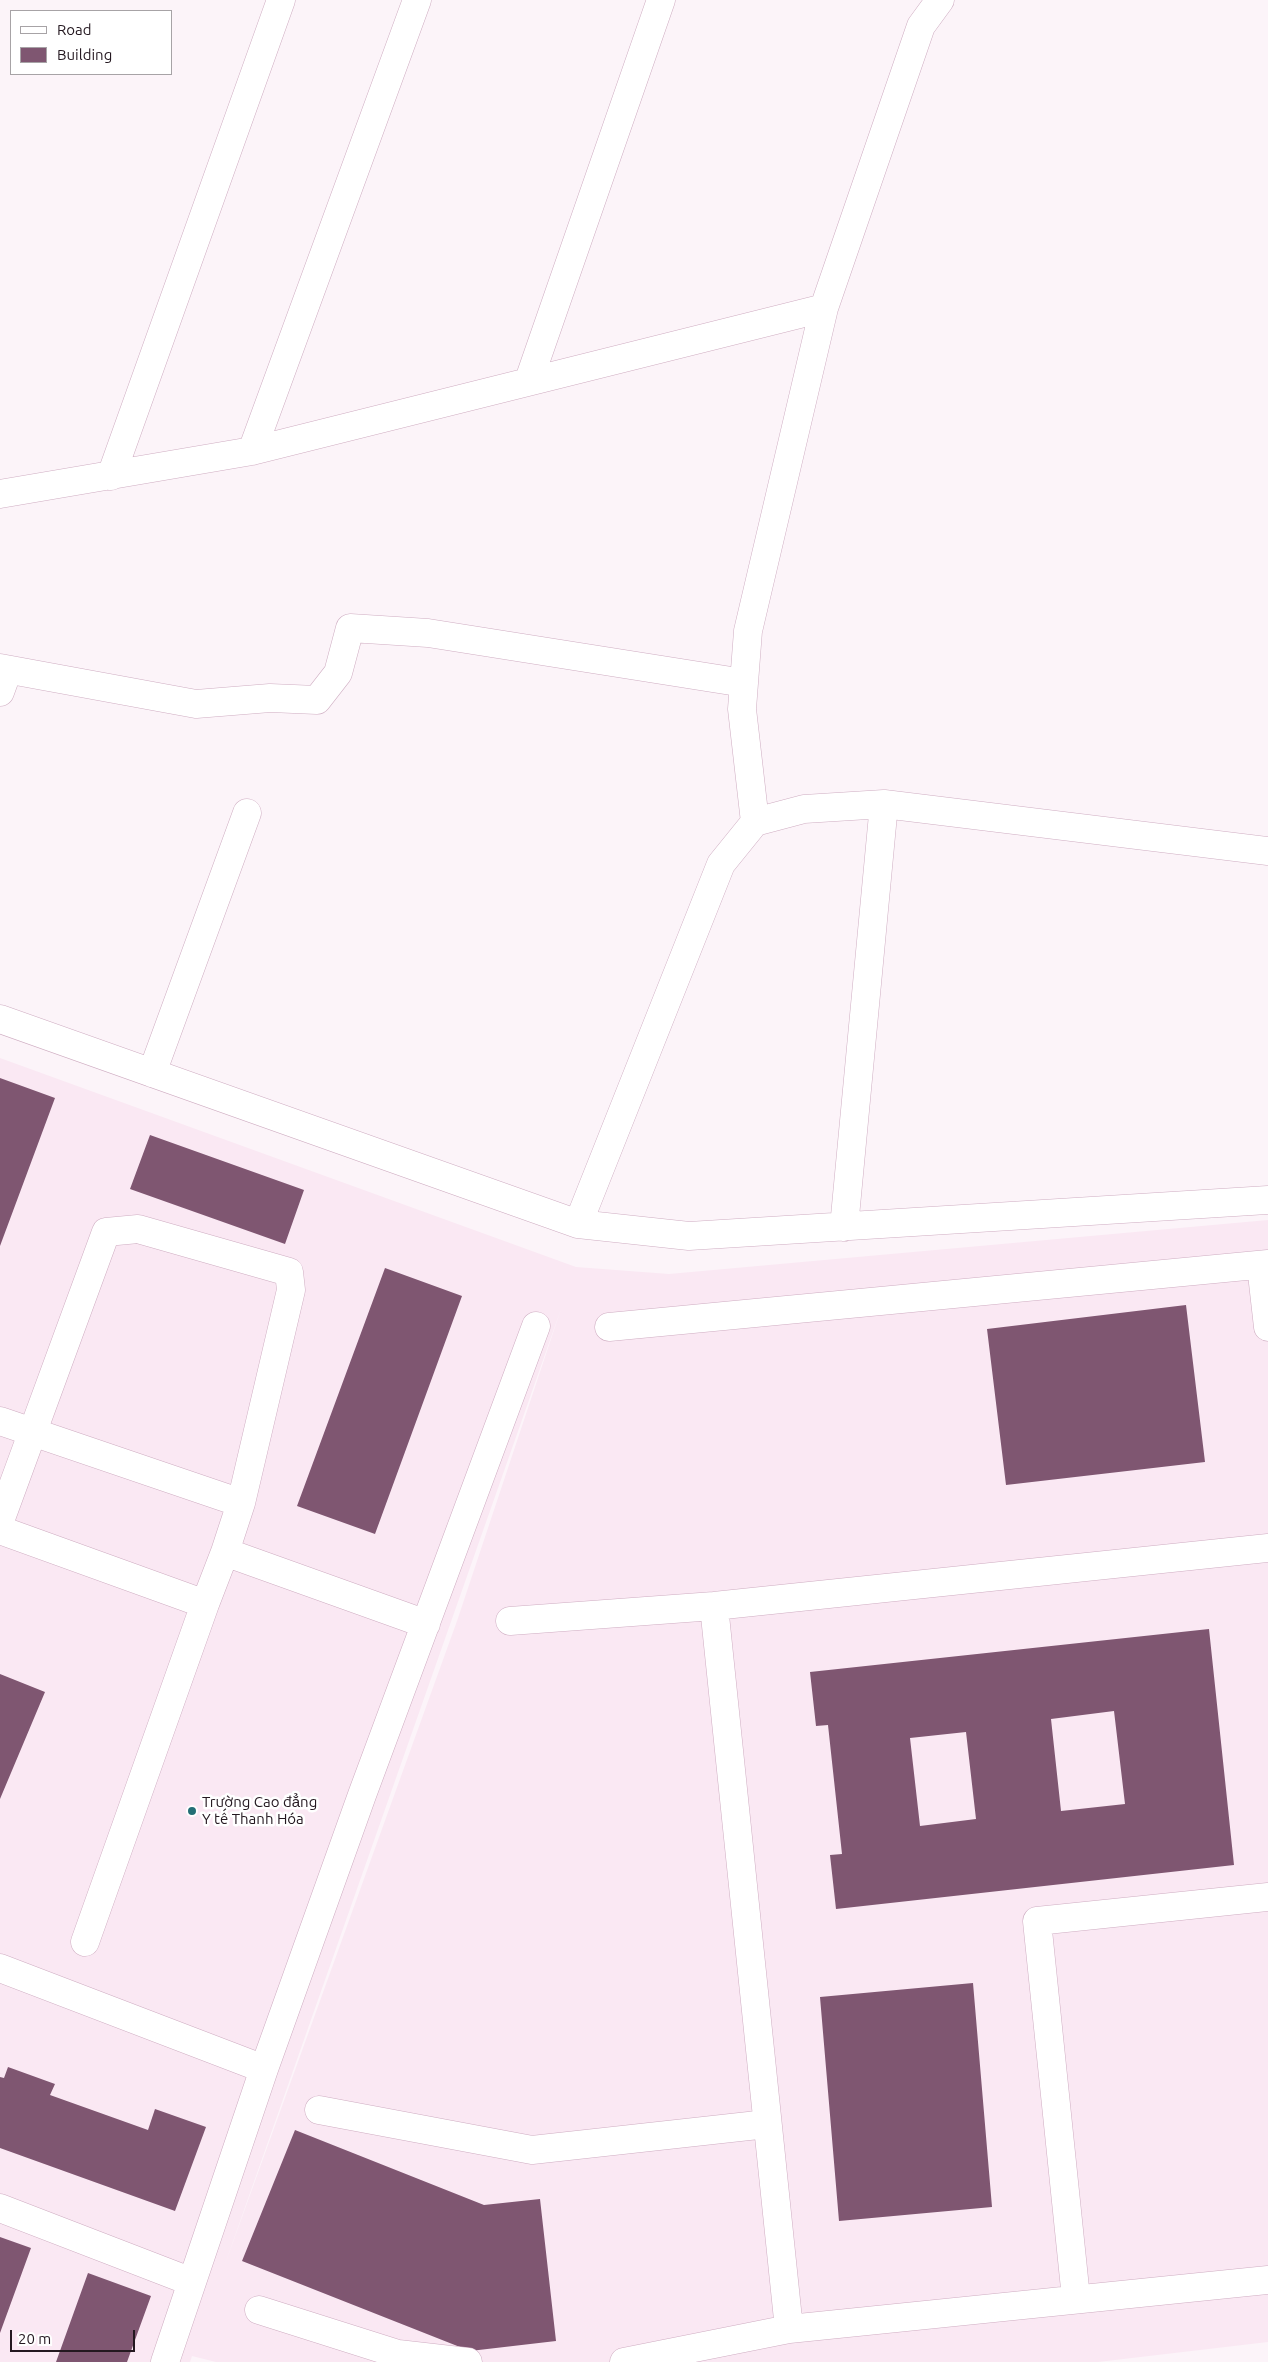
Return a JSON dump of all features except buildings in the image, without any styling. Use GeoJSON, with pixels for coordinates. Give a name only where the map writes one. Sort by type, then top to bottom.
{"type":"FeatureCollection","features":[{"type":"Feature","properties":{"kind":"street"},"geometry":{"type":"LineString","coordinates":[[111,476],[281,0]]}},
{"type":"Feature","properties":{"kind":"street"},"geometry":{"type":"LineString","coordinates":[[252,451],[417,0]]}},
{"type":"Feature","properties":{"kind":"street"},"geometry":{"type":"LineString","coordinates":[[529,380],[661,0]]}},
{"type":"Feature","properties":{"kind":"street"},"geometry":{"type":"LineString","coordinates":[[756,822],[742,708],[748,630],[824,308],[921,26],[940,0]]}},
{"type":"Feature","properties":{"kind":"street"},"geometry":{"type":"LineString","coordinates":[[0,494],[252,451],[529,380],[824,308]]}},
{"type":"Feature","properties":{"kind":"street"},"geometry":{"type":"LineString","coordinates":[[3,677],[196,704],[270,698],[317,700],[338,673],[350,628],[428,633],[744,683]]}},
{"type":"Feature","properties":{"kind":"street"},"geometry":{"type":"LineString","coordinates":[[844,1227],[884,804]]}},
{"type":"Feature","properties":{"kind":"street"},"geometry":{"type":"LineString","coordinates":[[578,1224],[722,864],[756,822],[804,808],[884,804],[1268,851]]}},
{"type":"Feature","properties":{"kind":"street"},"geometry":{"type":"LineString","coordinates":[[152,1073],[247,813]]}},
{"type":"Feature","properties":{"kind":"street"},"geometry":{"type":"LineString","coordinates":[[0,1019],[578,1224],[688,1236],[1268,1200]]}},
{"type":"Feature","properties":{"kind":"street"},"geometry":{"type":"LineString","coordinates":[[0,1521],[106,1232],[138,1229],[289,1272],[292,1290],[241,1503],[85,1942]]}},
{"type":"Feature","properties":{"kind":"street"},"geometry":{"type":"LineString","coordinates":[[608,1327],[1264,1264],[1268,1327]]}},
{"type":"Feature","properties":{"kind":"street"},"geometry":{"type":"LineString","coordinates":[[165,2362],[264,2069],[536,1326]]}},
{"type":"Feature","properties":{"kind":"street"},"geometry":{"type":"LineString","coordinates":[[0,1422],[241,1503]]}},
{"type":"Feature","properties":{"kind":"street"},"geometry":{"type":"LineString","coordinates":[[0,1530],[206,1604]]}},
{"type":"Feature","properties":{"kind":"street"},"geometry":{"type":"LineString","coordinates":[[510,1621],[714,1606],[1268,1548]]}},
{"type":"Feature","properties":{"kind":"street"},"geometry":{"type":"LineString","coordinates":[[225,1552],[426,1624]]}},
{"type":"Feature","properties":{"kind":"street"},"geometry":{"type":"LineString","coordinates":[[714,1606],[789,2329]]}},
{"type":"Feature","properties":{"kind":"street"},"geometry":{"type":"LineString","coordinates":[[1076,2298],[1037,1922],[1268,1897]]}},
{"type":"Feature","properties":{"kind":"street"},"geometry":{"type":"LineString","coordinates":[[0,1968],[264,2069]]}},
{"type":"Feature","properties":{"kind":"street"},"geometry":{"type":"LineString","coordinates":[[319,2110],[532,2150],[767,2124]]}},
{"type":"Feature","properties":{"kind":"street"},"geometry":{"type":"LineString","coordinates":[[0,2208],[192,2282]]}},
{"type":"Feature","properties":{"kind":"street"},"geometry":{"type":"LineString","coordinates":[[624,2362],[789,2329],[1076,2298],[1268,2280]]}},
{"type":"Feature","properties":{"kind":"street"},"geometry":{"type":"LineString","coordinates":[[259,2310],[398,2354],[468,2362]]}},
{"type":"Feature","properties":{"kind":"shaded area"},"geometry":{"type":"Polygon","coordinates":[[[0,1058],[576,1267],[669,1274],[1268,1220],[1268,2342],[1098,2362],[216,2362],[192,2356],[190,2362],[0,2362],[0,1058]],[[561,1309],[224,2267],[457,1621],[561,1309]]]}},
{"type":"Feature","properties":{"kind":"place","name":"Trường Cao đẳng Y tế Thanh Hóa"},"geometry":{"type":"Point","coordinates":[192,1811]}}]}
